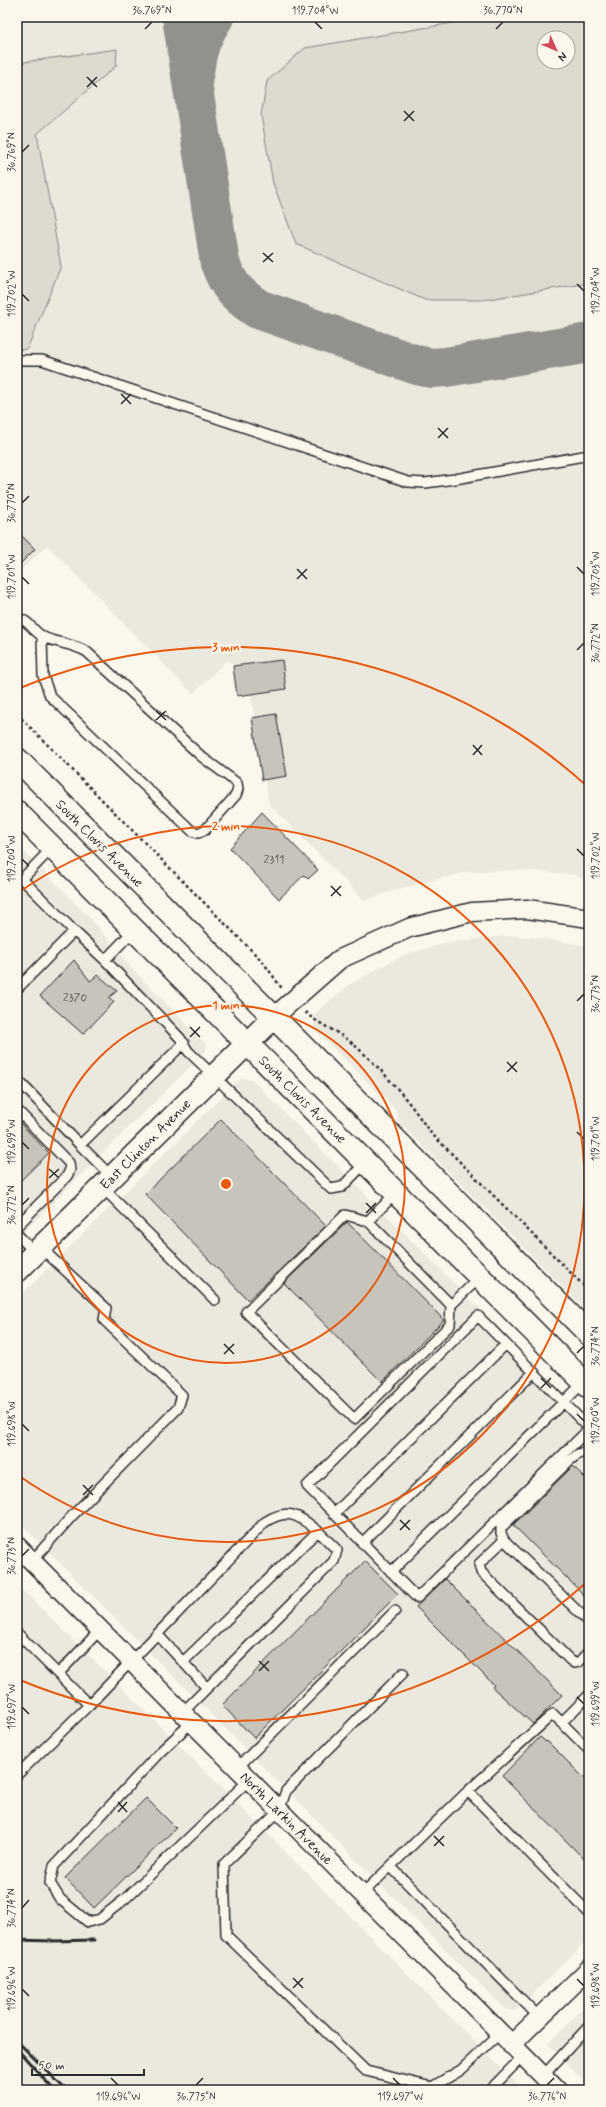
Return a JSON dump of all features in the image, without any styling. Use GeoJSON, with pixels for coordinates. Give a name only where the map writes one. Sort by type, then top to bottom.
{"type":"FeatureCollection","features":[{"type":"Feature","properties":{"kind":"main road","name":"South Clovis Avenue"},"geometry":{"type":"LineString","coordinates":[[17,760],[589,1334]]}},
{"type":"Feature","properties":{"kind":"main road","name":"South Clovis Avenue"},"geometry":{"type":"LineString","coordinates":[[17,812],[587,1384]]}},
{"type":"Feature","properties":{"kind":"main road","name":"East Clinton Avenue"},"geometry":{"type":"LineString","coordinates":[[17,1271],[274,1017]]}},
{"type":"Feature","properties":{"kind":"street"},"geometry":{"type":"LineString","coordinates":[[274,1017],[340,959],[409,928],[472,912],[527,909],[589,918]]}},
{"type":"Feature","properties":{"kind":"street","name":"North Larkin Avenue"},"geometry":{"type":"LineString","coordinates":[[17,1546],[557,2090]]}},
{"type":"Feature","properties":{"kind":"street"},"geometry":{"type":"LineString","coordinates":[[511,2045],[539,2017],[587,1975]]}},
{"type":"Feature","properties":{"kind":"lane"},"geometry":{"type":"LineString","coordinates":[[17,360],[42,360],[408,482],[425,483],[448,480],[589,455]]}},
{"type":"Feature","properties":{"kind":"lane"},"geometry":{"type":"LineString","coordinates":[[17,618],[26,621],[42,636],[72,645],[87,652],[202,757],[237,783],[238,789],[236,795],[204,830],[198,833],[192,831],[50,696],[43,676],[42,636]]}},
{"type":"Feature","properties":{"kind":"lane"},"geometry":{"type":"LineString","coordinates":[[52,848],[20,876],[105,960],[184,1043],[188,1050],[331,1190],[342,1186],[366,1162]]}},
{"type":"Feature","properties":{"kind":"lane"},"geometry":{"type":"LineString","coordinates":[[105,960],[134,930]]}},
{"type":"Feature","properties":{"kind":"lane"},"geometry":{"type":"LineString","coordinates":[[17,989],[74,931]]}},
{"type":"Feature","properties":{"kind":"lane"},"geometry":{"type":"LineString","coordinates":[[80,1145],[184,1043]]}},
{"type":"Feature","properties":{"kind":"lane"},"geometry":{"type":"LineString","coordinates":[[17,1079],[80,1145],[107,1182],[214,1300]]}},
{"type":"Feature","properties":{"kind":"lane"},"geometry":{"type":"LineString","coordinates":[[17,1110],[69,1163],[70,1167],[67,1176],[17,1226]]}},
{"type":"Feature","properties":{"kind":"lane"},"geometry":{"type":"LineString","coordinates":[[368,1221],[396,1193]]}},
{"type":"Feature","properties":{"kind":"lane"},"geometry":{"type":"LineString","coordinates":[[451,1305],[368,1221],[345,1214],[246,1312],[354,1420],[450,1325],[451,1305],[480,1277]]}},
{"type":"Feature","properties":{"kind":"lane"},"geometry":{"type":"LineString","coordinates":[[17,1234],[106,1308],[104,1320],[182,1395],[178,1408],[72,1516],[32,1561]]}},
{"type":"Feature","properties":{"kind":"lane"},"geometry":{"type":"LineString","coordinates":[[478,1316],[506,1344],[589,1429],[417,1598],[306,1486],[478,1316]]}},
{"type":"Feature","properties":{"kind":"lane"},"geometry":{"type":"LineString","coordinates":[[334,1514],[506,1344]]}},
{"type":"Feature","properties":{"kind":"lane"},"geometry":{"type":"LineString","coordinates":[[362,1543],[534,1372]]}},
{"type":"Feature","properties":{"kind":"lane"},"geometry":{"type":"LineString","coordinates":[[391,1572],[563,1402],[587,1384]]}},
{"type":"Feature","properties":{"kind":"lane"},"geometry":{"type":"LineString","coordinates":[[589,1451],[578,1454],[569,1461],[501,1528],[504,1540],[589,1622]]}},
{"type":"Feature","properties":{"kind":"lane"},"geometry":{"type":"LineString","coordinates":[[17,1775],[132,1662],[266,1522],[283,1513],[294,1515],[318,1531],[337,1550],[334,1561],[207,1688],[161,1751],[54,1866],[50,1883],[60,1899],[88,1922],[100,1919],[125,1899],[221,1806],[243,1774],[396,1611]]}},
{"type":"Feature","properties":{"kind":"lane"},"geometry":{"type":"LineString","coordinates":[[184,1661],[318,1531]]}},
{"type":"Feature","properties":{"kind":"lane"},"geometry":{"type":"LineString","coordinates":[[504,1540],[479,1564],[481,1572],[574,1663],[579,1662],[589,1651]]}},
{"type":"Feature","properties":{"kind":"lane"},"geometry":{"type":"LineString","coordinates":[[58,1674],[100,1630]]}},
{"type":"Feature","properties":{"kind":"lane"},"geometry":{"type":"LineString","coordinates":[[17,1633],[89,1705]]}},
{"type":"Feature","properties":{"kind":"lane"},"geometry":{"type":"LineString","coordinates":[[158,1634],[207,1688]]}},
{"type":"Feature","properties":{"kind":"lane"},"geometry":{"type":"LineString","coordinates":[[403,1673],[286,1791],[279,1811],[224,1864],[226,1935],[366,2071],[432,2087],[461,2070],[511,2045]]}},
{"type":"Feature","properties":{"kind":"lane"},"geometry":{"type":"LineString","coordinates":[[562,1723],[589,1695]]}},
{"type":"Feature","properties":{"kind":"lane"},"geometry":{"type":"LineString","coordinates":[[362,1894],[468,1791],[552,1714],[589,1750]]}},
{"type":"Feature","properties":{"kind":"lane"},"geometry":{"type":"LineString","coordinates":[[468,1791],[589,1913]]}},
{"type":"Feature","properties":{"kind":"lane"},"geometry":{"type":"LineString","coordinates":[[390,1867],[539,2017]]}},
{"type":"Feature","properties":{"kind":"lane"},"geometry":{"type":"LineString","coordinates":[[543,2076],[589,2026]]}},
{"type":"Feature","properties":{"kind":"lane"},"geometry":{"type":"LineString","coordinates":[[490,2090],[511,2045]]}},
{"type":"Feature","properties":{"kind":"shaded area"},"geometry":{"type":"Polygon","coordinates":[[[17,17],[589,17],[589,882],[575,875],[520,870],[467,872],[394,890],[365,901],[269,804],[247,673],[227,660],[193,694],[47,545],[17,574],[17,17]]]}},
{"type":"Feature","properties":{"kind":"shaded area"},"geometry":{"type":"Polygon","coordinates":[[[488,17],[589,17],[589,283],[482,300],[425,300],[296,244],[273,183],[261,115],[267,81],[305,48],[488,17]]]}},
{"type":"Feature","properties":{"kind":"shaded area"},"geometry":{"type":"Polygon","coordinates":[[[117,49],[116,66],[37,134],[61,266],[27,349],[17,350],[17,63],[117,49]]]}},
{"type":"Feature","properties":{"kind":"shaded area"},"geometry":{"type":"Polygon","coordinates":[[[17,844],[90,918],[134,971],[206,1044],[206,1051],[17,1238],[17,844]]]}},
{"type":"Feature","properties":{"kind":"shaded area"},"geometry":{"type":"Polygon","coordinates":[[[504,936],[532,937],[589,946],[589,1313],[400,1123],[395,1109],[314,1029],[315,1013],[349,985],[386,964],[407,954],[448,942],[504,936]]]}},
{"type":"Feature","properties":{"kind":"shaded area"},"geometry":{"type":"Polygon","coordinates":[[[243,1078],[252,1080],[589,1419],[589,1939],[515,2011],[505,2009],[17,1520],[17,1299],[238,1081],[243,1078]]]}},
{"type":"Feature","properties":{"kind":"shaded area"},"geometry":{"type":"Polygon","coordinates":[[[17,1585],[123,1689],[523,2090],[17,2090],[17,1585]]]}},
{"type":"Feature","properties":{"kind":"shaded area"},"geometry":{"type":"Polygon","coordinates":[[[589,2001],[589,2087],[548,2044],[589,2001]]]}},
{"type":"Feature","properties":{"kind":"building"},"geometry":{"type":"Polygon","coordinates":[[[17,531],[35,549],[17,567],[17,531]]]}},
{"type":"Feature","properties":{"kind":"building"},"geometry":{"type":"Polygon","coordinates":[[[282,660],[286,689],[237,696],[233,666],[282,660]]]}},
{"type":"Feature","properties":{"kind":"building"},"geometry":{"type":"Polygon","coordinates":[[[276,714],[287,776],[262,780],[252,718],[276,714]]]}},
{"type":"Feature","properties":{"kind":"building"},"geometry":{"type":"Polygon","coordinates":[[[262,812],[318,870],[308,879],[304,875],[279,899],[230,848],[262,812]]]}},
{"type":"Feature","properties":{"kind":"building"},"geometry":{"type":"Polygon","coordinates":[[[74,960],[90,981],[98,975],[117,991],[108,998],[114,1002],[83,1034],[40,996],[74,960]]]}},
{"type":"Feature","properties":{"kind":"building"},"geometry":{"type":"Polygon","coordinates":[[[221,1119],[326,1226],[248,1300],[145,1194],[221,1119]]]}},
{"type":"Feature","properties":{"kind":"building"},"geometry":{"type":"Polygon","coordinates":[[[17,1120],[49,1153],[17,1184],[17,1120]]]}},
{"type":"Feature","properties":{"kind":"building"},"geometry":{"type":"Polygon","coordinates":[[[347,1222],[444,1320],[382,1382],[284,1283],[347,1222]]]}},
{"type":"Feature","properties":{"kind":"building"},"geometry":{"type":"Polygon","coordinates":[[[573,1466],[589,1482],[589,1600],[513,1525],[573,1466]]]}},
{"type":"Feature","properties":{"kind":"building"},"geometry":{"type":"Polygon","coordinates":[[[365,1561],[398,1594],[254,1738],[222,1705],[365,1561]]]}},
{"type":"Feature","properties":{"kind":"building"},"geometry":{"type":"Polygon","coordinates":[[[445,1579],[562,1695],[533,1724],[492,1687],[494,1685],[416,1607],[445,1579]]]}},
{"type":"Feature","properties":{"kind":"building"},"geometry":{"type":"Polygon","coordinates":[[[540,1737],[546,1742],[547,1741],[589,1783],[589,1864],[502,1776],[540,1737]]]}},
{"type":"Feature","properties":{"kind":"building"},"geometry":{"type":"Polygon","coordinates":[[[146,1798],[176,1828],[94,1908],[65,1878],[146,1798]]]}},
{"type":"Feature","properties":{"kind":"taxiway"},"geometry":{"type":"LineString","coordinates":[[182,17],[220,263],[230,284],[239,295],[258,309],[417,365],[431,368],[446,367],[589,343]]}},
{"type":"Feature","properties":{"kind":"taxiway"},"geometry":{"type":"LineString","coordinates":[[194,72],[200,43],[214,17]]}},
{"type":"Feature","properties":{"kind":"railway"},"geometry":{"type":"LineString","coordinates":[[17,1940],[94,1940]]}},
{"type":"Feature","properties":{"kind":"railway"},"geometry":{"type":"LineString","coordinates":[[17,2041],[66,2090]]}},
{"type":"Feature","properties":{"kind":"railway"},"geometry":{"type":"LineString","coordinates":[[17,2049],[54,2090]]}}]}
